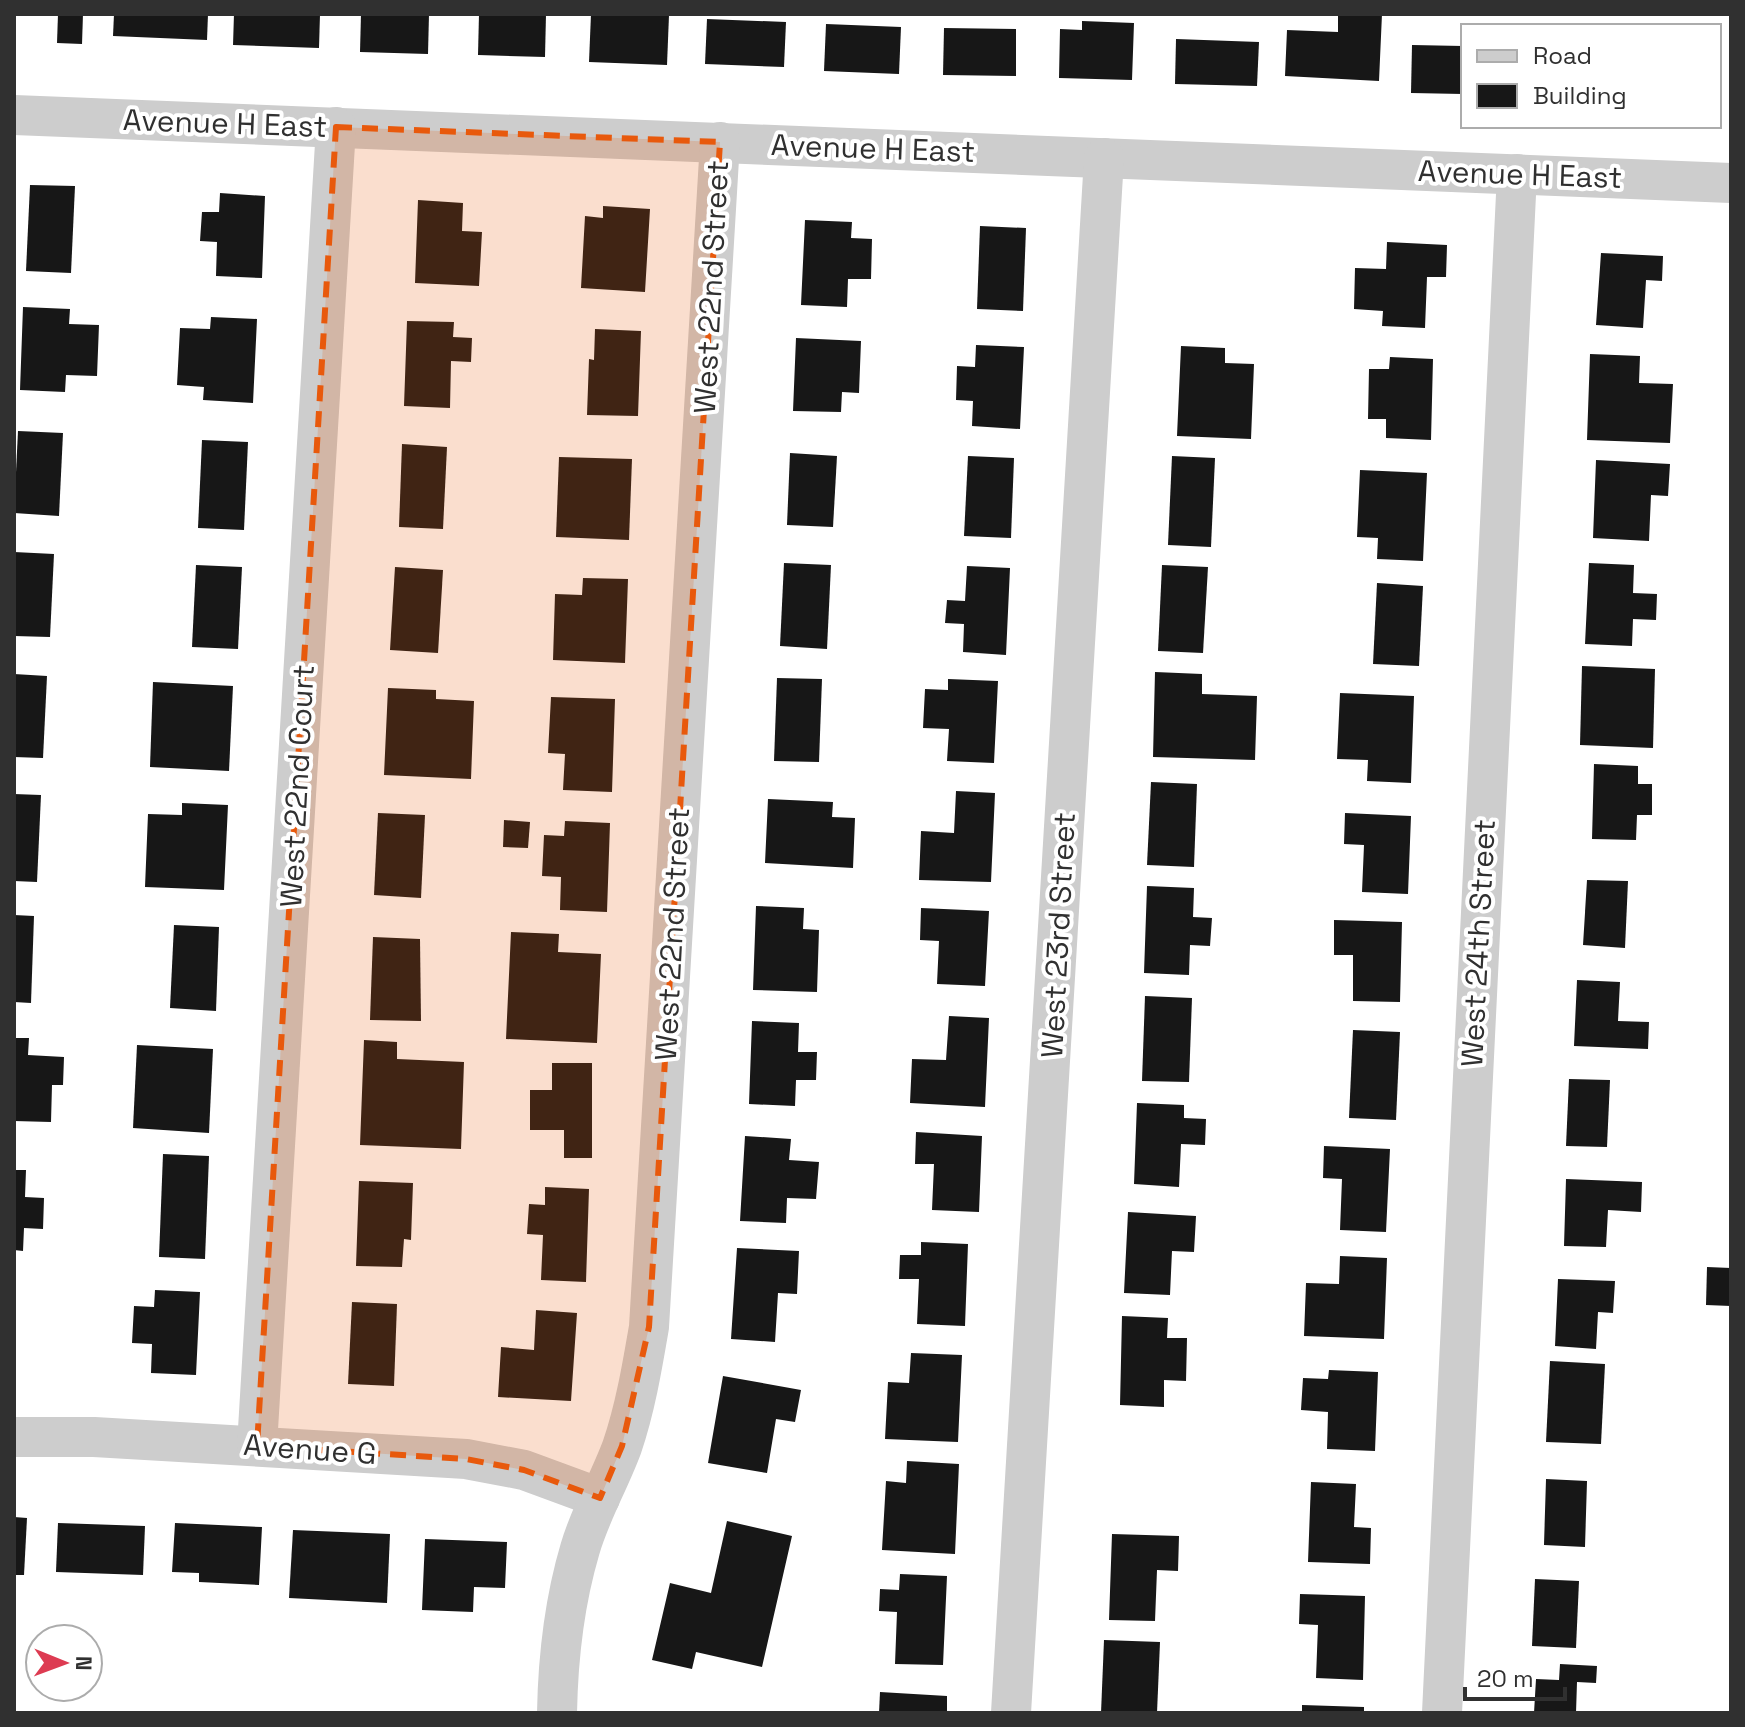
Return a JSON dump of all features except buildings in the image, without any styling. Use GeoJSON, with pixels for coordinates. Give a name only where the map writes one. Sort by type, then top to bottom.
{"type":"FeatureCollection","features":[{"type":"Feature","properties":{"kind":"street","name":"Avenue H East"},"geometry":{"type":"LineString","coordinates":[[14,115],[1731,183]]}},
{"type":"Feature","properties":{"kind":"street","name":"West 22nd Court"},"geometry":{"type":"LineString","coordinates":[[257,1446],[336,127]]}},
{"type":"Feature","properties":{"kind":"street","name":"West 22nd Street"},"geometry":{"type":"LineString","coordinates":[[557,1713],[558,1664],[565,1605],[580,1547],[626,1432],[641,1376],[649,1327],[720,142]]}},
{"type":"Feature","properties":{"kind":"street","name":"West 23rd Street"},"geometry":{"type":"LineString","coordinates":[[1011,1713],[1104,158]]}},
{"type":"Feature","properties":{"kind":"street","name":"West 24th Street"},"geometry":{"type":"LineString","coordinates":[[1442,1713],[1517,174]]}},
{"type":"Feature","properties":{"kind":"street","name":"Avenue G"},"geometry":{"type":"LineString","coordinates":[[14,1437],[94,1437],[466,1459],[524,1470],[600,1498]]}},
{"type":"Feature","properties":{"kind":"highlighted area"},"geometry":{"type":"Polygon","coordinates":[[[336,127],[720,142],[649,1327],[622,1446],[600,1498],[524,1470],[466,1459],[257,1446],[336,127]]]}}]}
